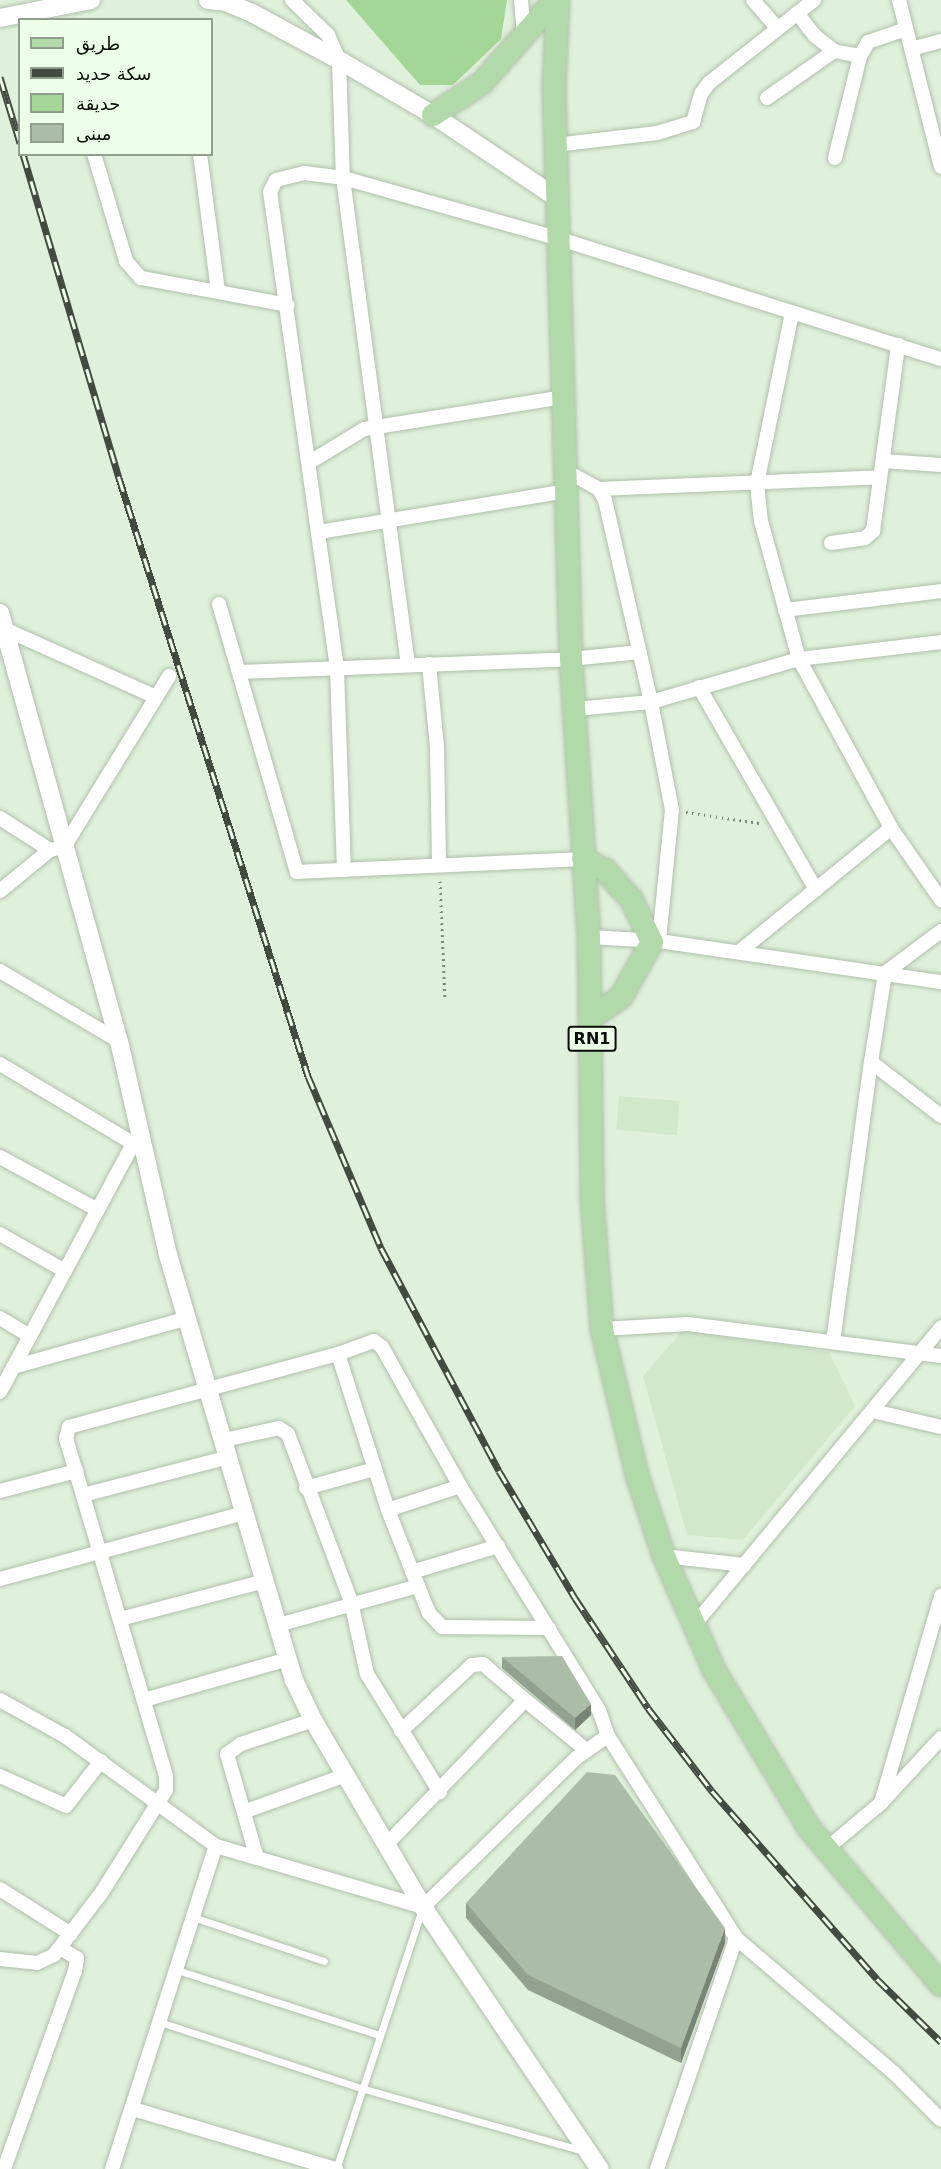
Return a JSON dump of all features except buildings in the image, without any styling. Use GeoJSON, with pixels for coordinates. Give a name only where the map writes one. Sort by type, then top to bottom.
{"type":"FeatureCollection","features":[{"type":"Feature","properties":{"kind":"main road"},"geometry":{"type":"LineString","coordinates":[[433,115],[482,83],[557,0]]}},
{"type":"Feature","properties":{"kind":"main road","name":"RN1"},"geometry":{"type":"LineString","coordinates":[[557,0],[555,145],[568,482],[571,658],[589,937],[592,1017],[592,1199],[602,1329],[620,1415],[664,1556],[694,1625],[758,1748],[825,1850],[941,1985]]}},
{"type":"Feature","properties":{"kind":"main road"},"geometry":{"type":"LineString","coordinates":[[583,859],[605,870],[624,892],[656,941],[621,997],[592,1017]]}},
{"type":"Feature","properties":{"kind":"street"},"geometry":{"type":"LineString","coordinates":[[0,18],[91,0]]}},
{"type":"Feature","properties":{"kind":"street"},"geometry":{"type":"LineString","coordinates":[[292,0],[328,35],[339,60],[343,178],[408,665]]}},
{"type":"Feature","properties":{"kind":"street"},"geometry":{"type":"LineString","coordinates":[[521,0],[524,36]]}},
{"type":"Feature","properties":{"kind":"street"},"geometry":{"type":"LineString","coordinates":[[753,0],[777,28]]}},
{"type":"Feature","properties":{"kind":"street"},"geometry":{"type":"LineString","coordinates":[[555,145],[657,133],[693,122],[705,88],[814,0]]}},
{"type":"Feature","properties":{"kind":"street"},"geometry":{"type":"LineString","coordinates":[[899,0],[936,133],[941,167]]}},
{"type":"Feature","properties":{"kind":"street"},"geometry":{"type":"LineString","coordinates":[[217,1],[339,60],[433,115],[557,198]]}},
{"type":"Feature","properties":{"kind":"street"},"geometry":{"type":"LineString","coordinates":[[797,13],[815,36],[834,51],[860,56]]}},
{"type":"Feature","properties":{"kind":"street"},"geometry":{"type":"LineString","coordinates":[[835,158],[860,56],[868,42],[906,29]]}},
{"type":"Feature","properties":{"kind":"street"},"geometry":{"type":"LineString","coordinates":[[911,49],[941,41]]}},
{"type":"Feature","properties":{"kind":"street"},"geometry":{"type":"LineString","coordinates":[[767,98],[834,51]]}},
{"type":"Feature","properties":{"kind":"street"},"geometry":{"type":"LineString","coordinates":[[95,156],[132,271],[141,278],[218,290],[288,305]]}},
{"type":"Feature","properties":{"kind":"street"},"geometry":{"type":"LineString","coordinates":[[200,156],[218,290]]}},
{"type":"Feature","properties":{"kind":"street"},"geometry":{"type":"LineString","coordinates":[[344,870],[337,668],[320,532],[270,186],[276,180],[304,173],[343,178],[560,239],[941,359]]}},
{"type":"Feature","properties":{"kind":"street"},"geometry":{"type":"LineString","coordinates":[[792,313],[757,484],[761,521],[799,658],[891,828],[941,900]]}},
{"type":"Feature","properties":{"kind":"street"},"geometry":{"type":"LineString","coordinates":[[831,543],[865,538],[873,531],[898,345]]}},
{"type":"Feature","properties":{"kind":"street"},"geometry":{"type":"LineString","coordinates":[[310,462],[364,429],[375,426],[564,397]]}},
{"type":"Feature","properties":{"kind":"street"},"geometry":{"type":"LineString","coordinates":[[883,461],[941,465]]}},
{"type":"Feature","properties":{"kind":"street"},"geometry":{"type":"LineString","coordinates":[[320,532],[389,520],[568,482],[599,489],[880,477]]}},
{"type":"Feature","properties":{"kind":"street"},"geometry":{"type":"LineString","coordinates":[[599,489],[610,513],[672,810],[656,941]]}},
{"type":"Feature","properties":{"kind":"street"},"geometry":{"type":"LineString","coordinates":[[785,610],[941,591]]}},
{"type":"Feature","properties":{"kind":"street"},"geometry":{"type":"LineString","coordinates":[[219,604],[293,866],[301,875],[344,870],[583,859]]}},
{"type":"Feature","properties":{"kind":"street"},"geometry":{"type":"LineString","coordinates":[[1,623],[156,697]]}},
{"type":"Feature","properties":{"kind":"street"},"geometry":{"type":"LineString","coordinates":[[1,623],[57,849],[119,1041],[139,1147],[168,1255],[288,1659],[313,1720],[423,1907],[600,2169]]}},
{"type":"Feature","properties":{"kind":"street"},"geometry":{"type":"LineString","coordinates":[[575,709],[651,702],[799,658],[941,642]]}},
{"type":"Feature","properties":{"kind":"street"},"geometry":{"type":"LineString","coordinates":[[240,672],[571,658],[640,652]]}},
{"type":"Feature","properties":{"kind":"street"},"geometry":{"type":"LineString","coordinates":[[429,664],[437,747],[439,865]]}},
{"type":"Feature","properties":{"kind":"street"},"geometry":{"type":"LineString","coordinates":[[0,891],[57,849],[169,676]]}},
{"type":"Feature","properties":{"kind":"street"},"geometry":{"type":"LineString","coordinates":[[699,687],[776,825],[816,890]]}},
{"type":"Feature","properties":{"kind":"street"},"geometry":{"type":"LineString","coordinates":[[0,818],[57,849]]}},
{"type":"Feature","properties":{"kind":"street"},"geometry":{"type":"LineString","coordinates":[[739,952],[891,828]]}},
{"type":"Feature","properties":{"kind":"street"},"geometry":{"type":"LineString","coordinates":[[832,1342],[885,973],[941,931]]}},
{"type":"Feature","properties":{"kind":"street"},"geometry":{"type":"LineString","coordinates":[[589,937],[656,941],[941,982]]}},
{"type":"Feature","properties":{"kind":"street"},"geometry":{"type":"LineString","coordinates":[[0,971],[119,1041]]}},
{"type":"Feature","properties":{"kind":"street"},"geometry":{"type":"LineString","coordinates":[[871,1062],[941,1116]]}},
{"type":"Feature","properties":{"kind":"street"},"geometry":{"type":"LineString","coordinates":[[2,1071],[139,1147]]}},
{"type":"Feature","properties":{"kind":"street"},"geometry":{"type":"LineString","coordinates":[[0,1392],[98,1210],[139,1147]]}},
{"type":"Feature","properties":{"kind":"street"},"geometry":{"type":"LineString","coordinates":[[0,1157],[98,1210]]}},
{"type":"Feature","properties":{"kind":"street"},"geometry":{"type":"LineString","coordinates":[[0,1234],[65,1271]]}},
{"type":"Feature","properties":{"kind":"street"},"geometry":{"type":"LineString","coordinates":[[0,1318],[30,1336]]}},
{"type":"Feature","properties":{"kind":"street"},"geometry":{"type":"LineString","coordinates":[[14,1367],[188,1318]]}},
{"type":"Feature","properties":{"kind":"street"},"geometry":{"type":"LineString","coordinates":[[602,1329],[673,1323],[941,1356]]}},
{"type":"Feature","properties":{"kind":"street"},"geometry":{"type":"LineString","coordinates":[[694,1625],[921,1354],[941,1327]]}},
{"type":"Feature","properties":{"kind":"street"},"geometry":{"type":"LineString","coordinates":[[1,1962],[37,1964],[60,1948],[166,1790],[166,1776],[66,1439],[69,1427],[208,1387],[379,1343],[460,1486],[599,1710],[608,1736],[736,1938],[894,2073],[941,2120]]}},
{"type":"Feature","properties":{"kind":"street"},"geometry":{"type":"LineString","coordinates":[[338,1354],[388,1510],[429,1613],[442,1627],[549,1628]]}},
{"type":"Feature","properties":{"kind":"street"},"geometry":{"type":"LineString","coordinates":[[873,1411],[941,1427]]}},
{"type":"Feature","properties":{"kind":"street"},"geometry":{"type":"LineString","coordinates":[[83,1495],[284,1430],[351,1602],[367,1674],[440,1792]]}},
{"type":"Feature","properties":{"kind":"street"},"geometry":{"type":"LineString","coordinates":[[306,1488],[374,1469]]}},
{"type":"Feature","properties":{"kind":"street"},"geometry":{"type":"LineString","coordinates":[[0,1491],[76,1471]]}},
{"type":"Feature","properties":{"kind":"street"},"geometry":{"type":"LineString","coordinates":[[388,1510],[460,1486]]}},
{"type":"Feature","properties":{"kind":"street"},"geometry":{"type":"LineString","coordinates":[[0,1579],[245,1512]]}},
{"type":"Feature","properties":{"kind":"street"},"geometry":{"type":"LineString","coordinates":[[412,1572],[498,1545]]}},
{"type":"Feature","properties":{"kind":"street"},"geometry":{"type":"LineString","coordinates":[[664,1556],[744,1565]]}},
{"type":"Feature","properties":{"kind":"street"},"geometry":{"type":"LineString","coordinates":[[120,1619],[265,1581]]}},
{"type":"Feature","properties":{"kind":"street"},"geometry":{"type":"LineString","coordinates":[[278,1625],[351,1602],[418,1586]]}},
{"type":"Feature","properties":{"kind":"street"},"geometry":{"type":"LineString","coordinates":[[881,1803],[941,1596]]}},
{"type":"Feature","properties":{"kind":"street"},"geometry":{"type":"LineString","coordinates":[[144,1700],[288,1659]]}},
{"type":"Feature","properties":{"kind":"street"},"geometry":{"type":"LineString","coordinates":[[401,1731],[472,1665],[483,1664],[586,1750]]}},
{"type":"Feature","properties":{"kind":"street"},"geometry":{"type":"LineString","coordinates":[[0,1700],[65,1736],[216,1846],[423,1907]]}},
{"type":"Feature","properties":{"kind":"street"},"geometry":{"type":"LineString","coordinates":[[387,1844],[440,1792],[525,1700]]}},
{"type":"Feature","properties":{"kind":"street"},"geometry":{"type":"LineString","coordinates":[[257,1858],[229,1750],[313,1720]]}},
{"type":"Feature","properties":{"kind":"street"},"geometry":{"type":"LineString","coordinates":[[423,1907],[586,1750],[608,1736]]}},
{"type":"Feature","properties":{"kind":"street"},"geometry":{"type":"LineString","coordinates":[[825,1850],[881,1803],[941,1738]]}},
{"type":"Feature","properties":{"kind":"street"},"geometry":{"type":"LineString","coordinates":[[0,1776],[66,1806],[101,1761]]}},
{"type":"Feature","properties":{"kind":"street"},"geometry":{"type":"LineString","coordinates":[[246,1811],[346,1775]]}},
{"type":"Feature","properties":{"kind":"street"},"geometry":{"type":"LineString","coordinates":[[112,2169],[216,1846]]}},
{"type":"Feature","properties":{"kind":"street"},"geometry":{"type":"LineString","coordinates":[[0,1889],[71,1934]]}},
{"type":"Feature","properties":{"kind":"street"},"geometry":{"type":"LineString","coordinates":[[657,2169],[736,1938]]}},
{"type":"Feature","properties":{"kind":"street"},"geometry":{"type":"LineString","coordinates":[[3,2169],[75,1971],[77,1958],[60,1948]]}},
{"type":"Feature","properties":{"kind":"street"},"geometry":{"type":"LineString","coordinates":[[133,2109],[336,2169]]}},
{"type":"Feature","properties":{"kind":"lane"},"geometry":{"type":"LineString","coordinates":[[336,2169],[361,2088],[423,1907]]}},
{"type":"Feature","properties":{"kind":"lane"},"geometry":{"type":"LineString","coordinates":[[194,1917],[324,1961]]}},
{"type":"Feature","properties":{"kind":"lane"},"geometry":{"type":"LineString","coordinates":[[177,1970],[379,2035]]}},
{"type":"Feature","properties":{"kind":"lane"},"geometry":{"type":"LineString","coordinates":[[160,2022],[361,2088],[589,2153]]}},
{"type":"Feature","properties":{"kind":"path"},"geometry":{"type":"LineString","coordinates":[[672,810],[776,825]]}},
{"type":"Feature","properties":{"kind":"path"},"geometry":{"type":"LineString","coordinates":[[439,865],[445,999]]}},
{"type":"Feature","properties":{"kind":"shaded area"},"geometry":{"type":"Polygon","coordinates":[[[619,1096],[680,1101],[677,1135],[616,1130],[619,1096]]]}},
{"type":"Feature","properties":{"kind":"shaded area"},"geometry":{"type":"Polygon","coordinates":[[[683,1330],[829,1352],[855,1406],[743,1540],[687,1535],[643,1376],[683,1330]]]}},
{"type":"Feature","properties":{"kind":"green space"},"geometry":{"type":"Polygon","coordinates":[[[346,0],[507,0],[501,39],[453,85],[420,85],[346,0]]]}},
{"type":"Feature","properties":{"kind":"railway"},"geometry":{"type":"LineString","coordinates":[[0,77],[18,136]]}},
{"type":"Feature","properties":{"kind":"railway"},"geometry":{"type":"LineString","coordinates":[[24,156],[119,478],[308,1076],[381,1248],[499,1471],[575,1598],[648,1708],[712,1791],[877,1979],[941,2042]]}}]}
